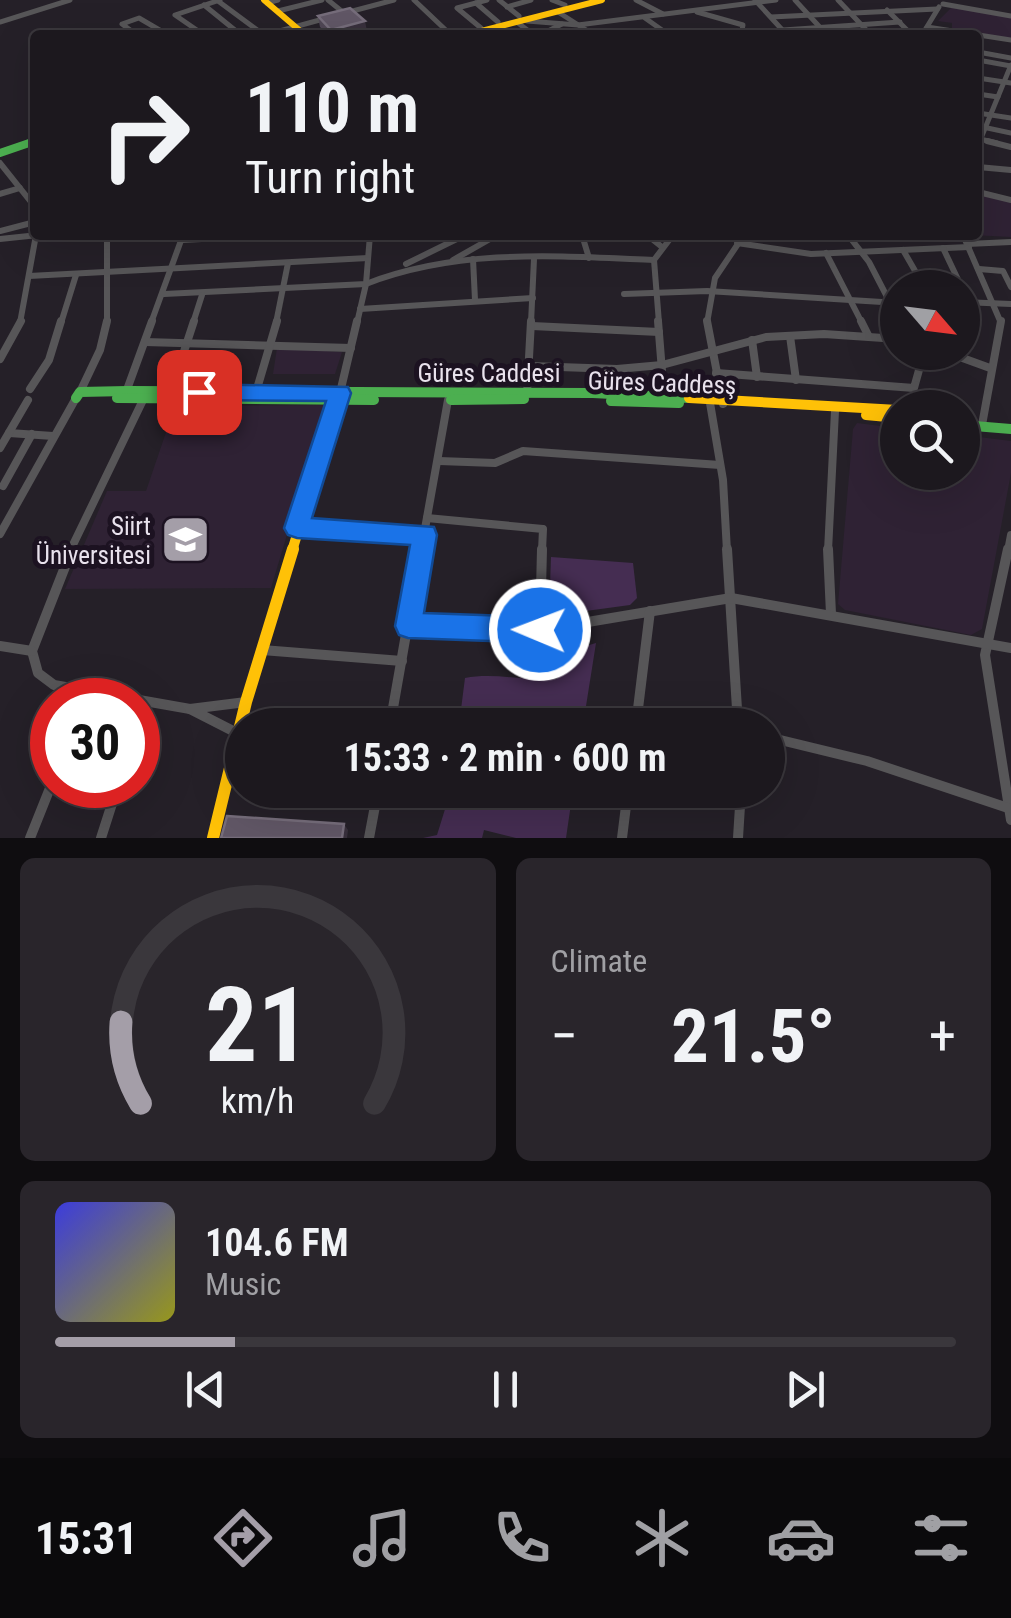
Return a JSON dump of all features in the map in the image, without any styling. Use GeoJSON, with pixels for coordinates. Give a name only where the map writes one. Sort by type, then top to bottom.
{"type":"FeatureCollection","features":[{"type":"Feature","properties":{"kind":"street"},"geometry":{"type":"LineString","coordinates":[[0,22],[70,0]]}},
{"type":"Feature","properties":{"kind":"street"},"geometry":{"type":"LineString","coordinates":[[197,30],[175,15],[219,0],[258,30]]}},
{"type":"Feature","properties":{"kind":"street"},"geometry":{"type":"LineString","coordinates":[[269,3],[325,0],[344,13]]}},
{"type":"Feature","properties":{"kind":"street"},"geometry":{"type":"LineString","coordinates":[[298,30],[394,0]]}},
{"type":"Feature","properties":{"kind":"street"},"geometry":{"type":"LineString","coordinates":[[414,0],[446,30]]}},
{"type":"Feature","properties":{"kind":"street"},"geometry":{"type":"LineString","coordinates":[[448,0],[480,30]]}},
{"type":"Feature","properties":{"kind":"street"},"geometry":{"type":"LineString","coordinates":[[457,8],[487,0]]}},
{"type":"Feature","properties":{"kind":"street"},"geometry":{"type":"LineString","coordinates":[[498,0],[526,28]]}},
{"type":"Feature","properties":{"kind":"street"},"geometry":{"type":"LineString","coordinates":[[507,6],[531,0]]}},
{"type":"Feature","properties":{"kind":"street"},"geometry":{"type":"LineString","coordinates":[[552,0],[562,14],[586,30]]}},
{"type":"Feature","properties":{"kind":"street"},"geometry":{"type":"LineString","coordinates":[[526,28],[586,0]]}},
{"type":"Feature","properties":{"kind":"street"},"geometry":{"type":"LineString","coordinates":[[474,1],[498,22],[526,28],[602,0]]}},
{"type":"Feature","properties":{"kind":"street"},"geometry":{"type":"LineString","coordinates":[[636,0],[662,14]]}},
{"type":"Feature","properties":{"kind":"street"},"geometry":{"type":"LineString","coordinates":[[562,14],[578,25],[776,0]]}},
{"type":"Feature","properties":{"kind":"street"},"geometry":{"type":"LineString","coordinates":[[795,0],[823,30]]}},
{"type":"Feature","properties":{"kind":"street"},"geometry":{"type":"LineString","coordinates":[[838,0],[867,30]]}},
{"type":"Feature","properties":{"kind":"street"},"geometry":{"type":"LineString","coordinates":[[926,30],[937,9],[952,0]]}},
{"type":"Feature","properties":{"kind":"street"},"geometry":{"type":"LineString","coordinates":[[756,1],[782,30]]}},
{"type":"Feature","properties":{"kind":"street"},"geometry":{"type":"LineString","coordinates":[[269,3],[298,30]]}},
{"type":"Feature","properties":{"kind":"street"},"geometry":{"type":"LineString","coordinates":[[269,3],[298,30]]}},
{"type":"Feature","properties":{"kind":"street"},"geometry":{"type":"LineString","coordinates":[[943,4],[1011,16]]}},
{"type":"Feature","properties":{"kind":"street"},"geometry":{"type":"LineString","coordinates":[[204,6],[235,30]]}},
{"type":"Feature","properties":{"kind":"street"},"geometry":{"type":"LineString","coordinates":[[886,9],[907,30]]}},
{"type":"Feature","properties":{"kind":"street"},"geometry":{"type":"LineString","coordinates":[[770,16],[937,9]]}},
{"type":"Feature","properties":{"kind":"street"},"geometry":{"type":"LineString","coordinates":[[691,11],[743,25],[742,30]]}},
{"type":"Feature","properties":{"kind":"street"},"geometry":{"type":"LineString","coordinates":[[562,14],[571,20]]}},
{"type":"Feature","properties":{"kind":"street"},"geometry":{"type":"LineString","coordinates":[[131,30],[122,24],[139,18],[159,30]]}},
{"type":"Feature","properties":{"kind":"street"},"geometry":{"type":"LineString","coordinates":[[645,18],[662,30]]}},
{"type":"Feature","properties":{"kind":"street"},"geometry":{"type":"LineString","coordinates":[[485,30],[498,22]]}},
{"type":"Feature","properties":{"kind":"street"},"geometry":{"type":"LineString","coordinates":[[802,30],[900,22]]}},
{"type":"Feature","properties":{"kind":"street"},"geometry":{"type":"LineString","coordinates":[[928,27],[935,30]]}},
{"type":"Feature","properties":{"kind":"street"},"geometry":{"type":"LineString","coordinates":[[982,36],[1011,40]]}},
{"type":"Feature","properties":{"kind":"street"},"geometry":{"type":"LineString","coordinates":[[982,53],[1011,63]]}},
{"type":"Feature","properties":{"kind":"street"},"geometry":{"type":"LineString","coordinates":[[982,60],[1011,63]]}},
{"type":"Feature","properties":{"kind":"street"},"geometry":{"type":"LineString","coordinates":[[982,125],[1008,82],[1011,63]]}},
{"type":"Feature","properties":{"kind":"street"},"geometry":{"type":"LineString","coordinates":[[982,77],[1008,82]]}},
{"type":"Feature","properties":{"kind":"street"},"geometry":{"type":"LineString","coordinates":[[982,95],[998,97]]}},
{"type":"Feature","properties":{"kind":"street"},"geometry":{"type":"LineString","coordinates":[[982,114],[1011,118]]}},
{"type":"Feature","properties":{"kind":"street"},"geometry":{"type":"LineString","coordinates":[[982,127],[1011,133]]}},
{"type":"Feature","properties":{"kind":"street"},"geometry":{"type":"LineString","coordinates":[[0,151],[30,141]]}},
{"type":"Feature","properties":{"kind":"street"},"geometry":{"type":"LineString","coordinates":[[982,141],[1011,146]]}},
{"type":"Feature","properties":{"kind":"street"},"geometry":{"type":"LineString","coordinates":[[0,163],[30,201]]}},
{"type":"Feature","properties":{"kind":"street"},"geometry":{"type":"LineString","coordinates":[[982,168],[1011,170]]}},
{"type":"Feature","properties":{"kind":"street"},"geometry":{"type":"LineString","coordinates":[[982,193],[1009,199],[1011,186]]}},
{"type":"Feature","properties":{"kind":"street"},"geometry":{"type":"LineString","coordinates":[[0,194],[20,188]]}},
{"type":"Feature","properties":{"kind":"street"},"geometry":{"type":"LineString","coordinates":[[0,232],[30,223]]}},
{"type":"Feature","properties":{"kind":"street"},"geometry":{"type":"LineString","coordinates":[[0,239],[30,236]]}},
{"type":"Feature","properties":{"kind":"street"},"geometry":{"type":"LineString","coordinates":[[0,358],[20,325],[36,240]]}},
{"type":"Feature","properties":{"kind":"street"},"geometry":{"type":"LineString","coordinates":[[0,534],[94,367],[113,296],[107,240]]}},
{"type":"Feature","properties":{"kind":"street"},"geometry":{"type":"LineString","coordinates":[[125,394],[182,240]]}},
{"type":"Feature","properties":{"kind":"street"},"geometry":{"type":"LineString","coordinates":[[244,708],[339,397],[366,284],[370,240]]}},
{"type":"Feature","properties":{"kind":"street"},"geometry":{"type":"LineString","coordinates":[[443,240],[447,244]]}},
{"type":"Feature","properties":{"kind":"street"},"geometry":{"type":"LineString","coordinates":[[164,294],[366,284],[455,240]]}},
{"type":"Feature","properties":{"kind":"street"},"geometry":{"type":"LineString","coordinates":[[452,260],[487,240]]}},
{"type":"Feature","properties":{"kind":"street"},"geometry":{"type":"LineString","coordinates":[[584,240],[589,258]]}},
{"type":"Feature","properties":{"kind":"street"},"geometry":{"type":"LineString","coordinates":[[654,240],[662,247]]}},
{"type":"Feature","properties":{"kind":"street"},"geometry":{"type":"LineString","coordinates":[[664,396],[654,260],[669,240]]}},
{"type":"Feature","properties":{"kind":"street"},"geometry":{"type":"LineString","coordinates":[[723,402],[705,308],[708,290],[740,240]]}},
{"type":"Feature","properties":{"kind":"street"},"geometry":{"type":"LineString","coordinates":[[852,240],[880,281]]}},
{"type":"Feature","properties":{"kind":"street"},"geometry":{"type":"LineString","coordinates":[[966,240],[1001,317],[1001,335],[990,368],[982,425],[1011,428]]}},
{"type":"Feature","properties":{"kind":"street"},"geometry":{"type":"LineString","coordinates":[[737,243],[788,253],[826,253],[1011,242]]}},
{"type":"Feature","properties":{"kind":"street"},"geometry":{"type":"LineString","coordinates":[[943,248],[953,270]]}},
{"type":"Feature","properties":{"kind":"street"},"geometry":{"type":"LineString","coordinates":[[903,250],[915,270]]}},
{"type":"Feature","properties":{"kind":"street"},"geometry":{"type":"LineString","coordinates":[[826,253],[868,335]]}},
{"type":"Feature","properties":{"kind":"street"},"geometry":{"type":"LineString","coordinates":[[29,276],[368,258]]}},
{"type":"Feature","properties":{"kind":"street"},"geometry":{"type":"LineString","coordinates":[[396,269],[473,259],[654,260]]}},
{"type":"Feature","properties":{"kind":"street"},"geometry":{"type":"LineString","coordinates":[[473,259],[474,300]]}},
{"type":"Feature","properties":{"kind":"street"},"geometry":{"type":"LineString","coordinates":[[527,396],[534,259]]}},
{"type":"Feature","properties":{"kind":"street"},"geometry":{"type":"LineString","coordinates":[[78,395],[171,391],[254,397],[272,345],[288,263]]}},
{"type":"Feature","properties":{"kind":"street"},"geometry":{"type":"LineString","coordinates":[[979,269],[1003,271],[1011,287]]}},
{"type":"Feature","properties":{"kind":"street"},"geometry":{"type":"LineString","coordinates":[[30,389],[49,360],[76,275]]}},
{"type":"Feature","properties":{"kind":"street"},"geometry":{"type":"LineString","coordinates":[[624,294],[708,290],[880,303]]}},
{"type":"Feature","properties":{"kind":"street"},"geometry":{"type":"LineString","coordinates":[[171,391],[202,295]]}},
{"type":"Feature","properties":{"kind":"street"},"geometry":{"type":"LineString","coordinates":[[360,309],[533,298]]}},
{"type":"Feature","properties":{"kind":"street"},"geometry":{"type":"LineString","coordinates":[[980,302],[1011,304]]}},
{"type":"Feature","properties":{"kind":"street"},"geometry":{"type":"LineString","coordinates":[[532,326],[659,332]]}},
{"type":"Feature","properties":{"kind":"street"},"geometry":{"type":"LineString","coordinates":[[790,336],[796,380]]}},
{"type":"Feature","properties":{"kind":"street"},"geometry":{"type":"LineString","coordinates":[[530,366],[618,369],[662,364],[752,340],[880,337]]}},
{"type":"Feature","properties":{"kind":"street"},"geometry":{"type":"LineString","coordinates":[[752,340],[758,377]]}},
{"type":"Feature","properties":{"kind":"street"},"geometry":{"type":"LineString","coordinates":[[145,342],[351,348]]}},
{"type":"Feature","properties":{"kind":"street"},"geometry":{"type":"LineString","coordinates":[[980,364],[990,368]]}},
{"type":"Feature","properties":{"kind":"street"},"geometry":{"type":"LineString","coordinates":[[716,373],[914,388],[919,370]]}},
{"type":"Feature","properties":{"kind":"street","name":"Güres Caddesş"},"geometry":{"type":"LineString","coordinates":[[125,394],[144,398],[448,400],[527,396],[723,402],[880,413]]}},
{"type":"Feature","properties":{"kind":"street","name":"Güres Caddesi"},"geometry":{"type":"LineString","coordinates":[[339,397],[664,396],[880,413]]}},
{"type":"Feature","properties":{"kind":"street"},"geometry":{"type":"LineString","coordinates":[[44,678],[38,674],[32,650],[58,579],[144,398]]}},
{"type":"Feature","properties":{"kind":"street"},"geometry":{"type":"LineString","coordinates":[[0,448],[28,400]]}},
{"type":"Feature","properties":{"kind":"street"},"geometry":{"type":"LineString","coordinates":[[393,708],[448,400]]}},
{"type":"Feature","properties":{"kind":"street"},"geometry":{"type":"LineString","coordinates":[[710,404],[720,465],[737,708]]}},
{"type":"Feature","properties":{"kind":"street"},"geometry":{"type":"LineString","coordinates":[[831,614],[827,520],[835,411]]}},
{"type":"Feature","properties":{"kind":"street"},"geometry":{"type":"LineString","coordinates":[[10,433],[53,436]]}},
{"type":"Feature","properties":{"kind":"street"},"geometry":{"type":"LineString","coordinates":[[24,488],[1,486],[32,434]]}},
{"type":"Feature","properties":{"kind":"street"},"geometry":{"type":"LineString","coordinates":[[439,461],[495,463],[523,452],[720,465]]}},
{"type":"Feature","properties":{"kind":"street"},"geometry":{"type":"LineString","coordinates":[[427,518],[543,530],[540,630]]}},
{"type":"Feature","properties":{"kind":"street"},"geometry":{"type":"LineString","coordinates":[[297,528],[424,535]]}},
{"type":"Feature","properties":{"kind":"street"},"geometry":{"type":"LineString","coordinates":[[785,741],[866,760],[1009,814],[986,645],[1006,582],[1011,536]]}},
{"type":"Feature","properties":{"kind":"street"},"geometry":{"type":"LineString","coordinates":[[408,626],[540,630],[731,598],[1011,648]]}},
{"type":"Feature","properties":{"kind":"street"},"geometry":{"type":"LineString","coordinates":[[638,708],[650,610]]}},
{"type":"Feature","properties":{"kind":"street"},"geometry":{"type":"LineString","coordinates":[[0,646],[32,650]]}},
{"type":"Feature","properties":{"kind":"street"},"geometry":{"type":"LineString","coordinates":[[261,650],[402,660]]}},
{"type":"Feature","properties":{"kind":"street"},"geometry":{"type":"LineString","coordinates":[[160,705],[190,709],[246,702]]}},
{"type":"Feature","properties":{"kind":"street"},"geometry":{"type":"LineString","coordinates":[[190,709],[225,727]]}},
{"type":"Feature","properties":{"kind":"street"},"geometry":{"type":"LineString","coordinates":[[213,838],[225,788]]}},
{"type":"Feature","properties":{"kind":"street"},"geometry":{"type":"LineString","coordinates":[[30,838],[42,808]]}},
{"type":"Feature","properties":{"kind":"street"},"geometry":{"type":"LineString","coordinates":[[101,838],[111,808]]}},
{"type":"Feature","properties":{"kind":"street"},"geometry":{"type":"LineString","coordinates":[[370,838],[375,808]]}},
{"type":"Feature","properties":{"kind":"street"},"geometry":{"type":"LineString","coordinates":[[622,838],[626,808]]}},
{"type":"Feature","properties":{"kind":"street"},"geometry":{"type":"LineString","coordinates":[[738,838],[740,808]]}},
{"type":"Feature","properties":{"kind":"shaded area"},"geometry":{"type":"Polygon","coordinates":[[[952,7],[1011,18],[1011,38],[982,34],[982,30],[952,29],[952,23],[938,21],[952,7]]]}},
{"type":"Feature","properties":{"kind":"shaded area"},"geometry":{"type":"Polygon","coordinates":[[[982,196],[1011,202],[1011,237],[982,236],[982,196]]]}},
{"type":"Feature","properties":{"kind":"shaded area"},"geometry":{"type":"Polygon","coordinates":[[[277,348],[342,352],[335,374],[273,374],[277,348]]]}},
{"type":"Feature","properties":{"kind":"shaded area","name":"Siirt Üniversitesi"},"geometry":{"type":"Polygon","coordinates":[[[326,405],[271,588],[65,589],[107,491],[146,491],[175,406],[326,405]]]}},
{"type":"Feature","properties":{"kind":"shaded area"},"geometry":{"type":"Polygon","coordinates":[[[857,423],[880,426],[880,490],[980,490],[980,437],[1011,441],[1011,473],[982,629],[971,635],[845,610],[838,604],[853,429],[857,423]]]}},
{"type":"Feature","properties":{"kind":"shaded area"},"geometry":{"type":"Polygon","coordinates":[[[551,557],[633,563],[637,598],[630,605],[549,616],[551,557]]]}},
{"type":"Feature","properties":{"kind":"shaded area"},"geometry":{"type":"Polygon","coordinates":[[[596,643],[586,708],[461,708],[465,678],[557,679],[565,651],[578,653],[596,643]]]}},
{"type":"Feature","properties":{"kind":"shaded area"},"geometry":{"type":"Polygon","coordinates":[[[445,808],[570,808],[566,838],[516,838],[484,830],[482,838],[423,838],[437,835],[445,808]]]}},
{"type":"Feature","properties":{"kind":"building"},"geometry":{"type":"Polygon","coordinates":[[[350,8],[365,21],[331,30],[318,16],[350,8]]]}},
{"type":"Feature","properties":{"kind":"building"},"geometry":{"type":"Polygon","coordinates":[[[227,816],[344,824],[342,838],[221,838],[227,816]]]}},
{"type":"Feature","properties":{"kind":"traffic: fast"},"geometry":{"type":"LineString","coordinates":[[0,153],[30,143]]}},
{"type":"Feature","properties":{"kind":"traffic: fast"},"geometry":{"type":"LineString","coordinates":[[76,398],[80,392],[127,391],[593,393],[689,398]]}},
{"type":"Feature","properties":{"kind":"traffic: fast"},"geometry":{"type":"LineString","coordinates":[[117,398],[374,400]]}},
{"type":"Feature","properties":{"kind":"traffic: fast"},"geometry":{"type":"LineString","coordinates":[[451,400],[524,399]]}},
{"type":"Feature","properties":{"kind":"traffic: fast"},"geometry":{"type":"LineString","coordinates":[[611,401],[679,403]]}},
{"type":"Feature","properties":{"kind":"traffic: fast"},"geometry":{"type":"LineString","coordinates":[[980,426],[1011,429]]}},
{"type":"Feature","properties":{"kind":"traffic: slow"},"geometry":{"type":"LineString","coordinates":[[264,0],[299,30]]}},
{"type":"Feature","properties":{"kind":"traffic: slow"},"geometry":{"type":"LineString","coordinates":[[485,30],[602,0]]}},
{"type":"Feature","properties":{"kind":"traffic: slow"},"geometry":{"type":"LineString","coordinates":[[689,398],[880,409]]}},
{"type":"Feature","properties":{"kind":"traffic: slow"},"geometry":{"type":"LineString","coordinates":[[213,838],[246,702],[338,401]]}},
{"type":"Feature","properties":{"kind":"traffic: slow"},"geometry":{"type":"LineString","coordinates":[[866,415],[880,416]]}},
{"type":"Feature","properties":{"kind":"place","name":"Siirt Üniversitesi"},"geometry":{"type":"Point","coordinates":[186,540]}},
{"type":"Feature","properties":{"kind":"route"},"geometry":{"type":"LineString","coordinates":[[199,392],[340,393],[297,528],[424,535],[408,626],[540,630]]}}]}
